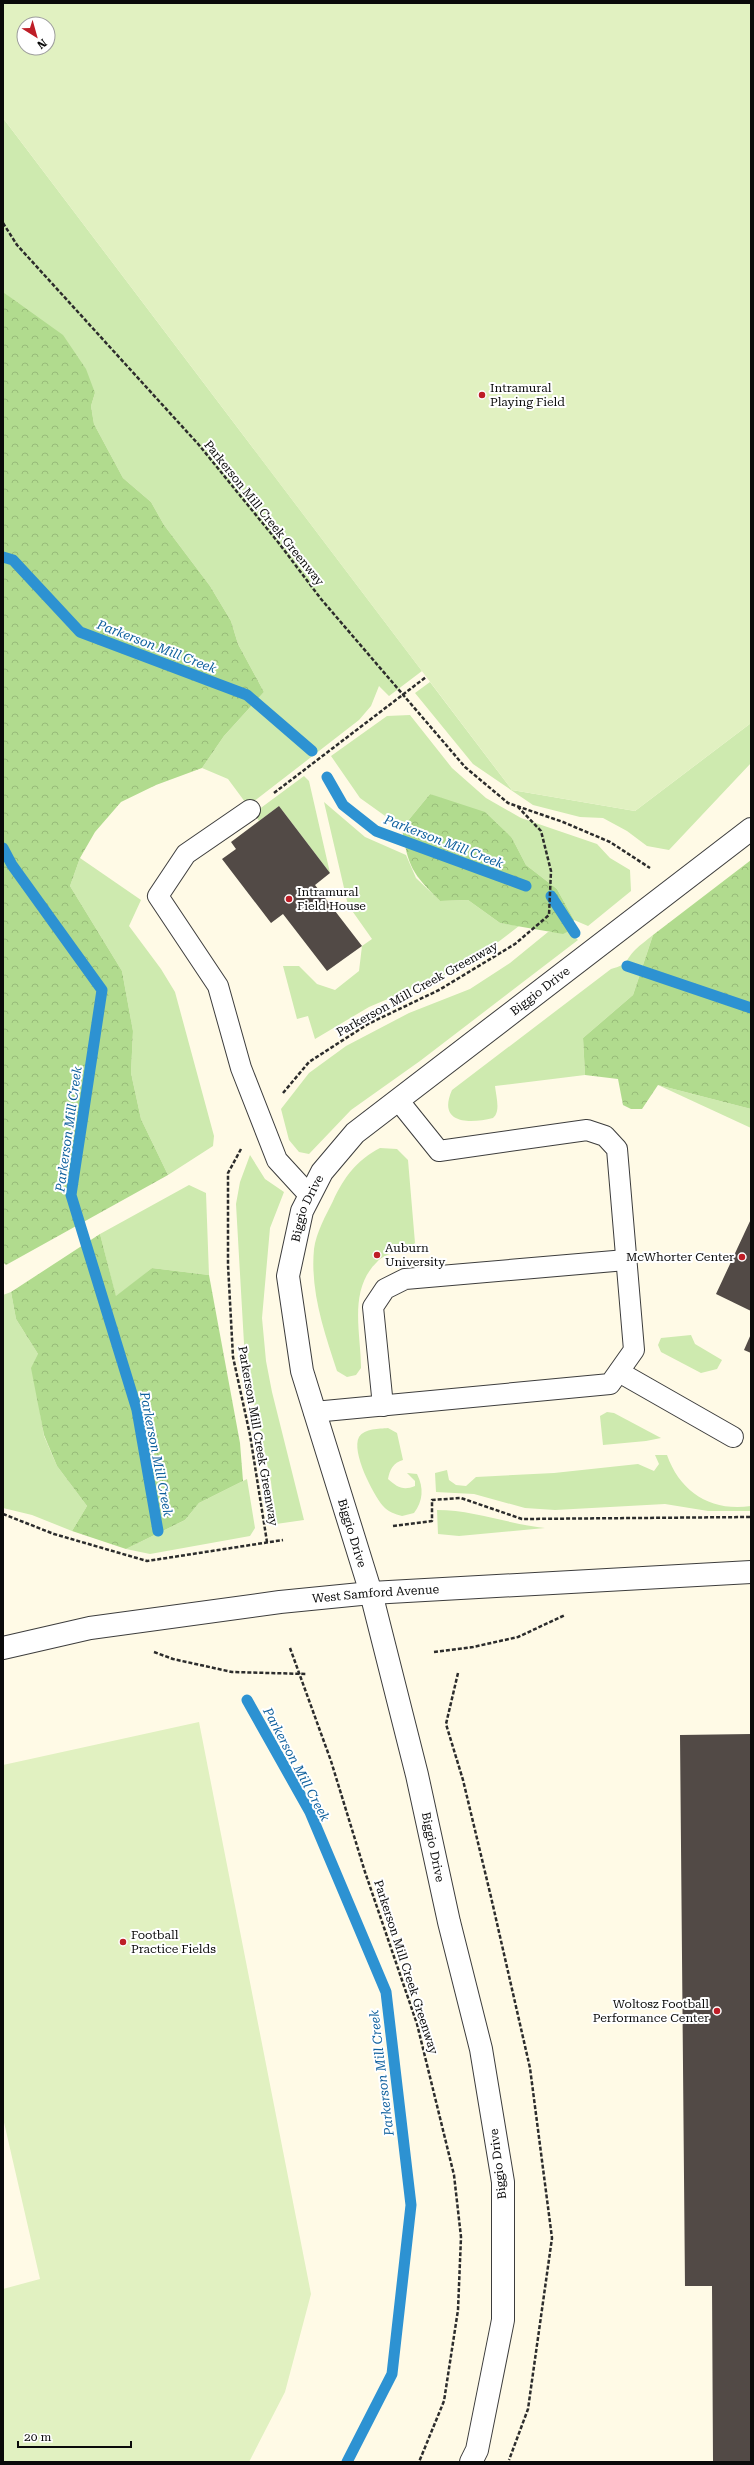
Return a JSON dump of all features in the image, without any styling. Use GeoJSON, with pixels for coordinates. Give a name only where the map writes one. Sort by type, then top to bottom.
{"type":"FeatureCollection","features":[{"type":"Feature","properties":{"kind":"street","name":"Biggio Drive"},"geometry":{"type":"LineString","coordinates":[[471,2462],[477,2450],[503,2320],[502,2182],[481,2049],[449,1922],[417,1775],[371,1593],[302,1371],[288,1276],[302,1211],[322,1172],[355,1133],[751,829]]}},
{"type":"Feature","properties":{"kind":"street","name":"West Samford Avenue"},"geometry":{"type":"LineString","coordinates":[[3,1648],[90,1628],[273,1602],[371,1593],[751,1572]]}},
{"type":"Feature","properties":{"kind":"lane"},"geometry":{"type":"LineString","coordinates":[[250,810],[186,854],[158,896],[218,986],[241,1068],[277,1160],[310,1196]]}},
{"type":"Feature","properties":{"kind":"lane"},"geometry":{"type":"LineString","coordinates":[[314,1412],[610,1384],[634,1350],[617,1149],[605,1136],[587,1130],[439,1151],[398,1100]]}},
{"type":"Feature","properties":{"kind":"lane"},"geometry":{"type":"LineString","coordinates":[[383,1406],[373,1307],[385,1289],[405,1279],[626,1260]]}},
{"type":"Feature","properties":{"kind":"lane"},"geometry":{"type":"LineString","coordinates":[[618,1372],[733,1437]]}},
{"type":"Feature","properties":{"kind":"path","name":"Parkerson Mill Creek Greenway"},"geometry":{"type":"LineString","coordinates":[[3,223],[17,245],[199,445],[278,542],[321,599],[465,767],[508,803],[563,822],[610,842],[676,886]]}},
{"type":"Feature","properties":{"kind":"path"},"geometry":{"type":"LineString","coordinates":[[250,810],[426,677]]}},
{"type":"Feature","properties":{"kind":"path","name":"Parkerson Mill Creek Greenway"},"geometry":{"type":"LineString","coordinates":[[280,1096],[309,1062],[368,1024],[439,990],[515,944],[549,915],[552,871],[541,831],[518,807]]}},
{"type":"Feature","properties":{"kind":"path","name":"Parkerson Mill Creek Greenway"},"geometry":{"type":"LineString","coordinates":[[243,1145],[228,1173],[228,1272],[234,1357],[250,1435],[267,1542]]}},
{"type":"Feature","properties":{"kind":"path"},"geometry":{"type":"LineString","coordinates":[[393,1526],[432,1521],[432,1500],[461,1498],[522,1519],[751,1517]]}},
{"type":"Feature","properties":{"kind":"path"},"geometry":{"type":"LineString","coordinates":[[3,1514],[54,1534],[147,1562],[282,1540]]}},
{"type":"Feature","properties":{"kind":"path"},"geometry":{"type":"LineString","coordinates":[[434,1652],[473,1647],[518,1637],[568,1614]]}},
{"type":"Feature","properties":{"kind":"path","name":"Parkerson Mill Creek Greenway"},"geometry":{"type":"LineString","coordinates":[[290,1648],[332,1761],[365,1872],[417,2024],[454,2176],[461,2237],[458,2310],[444,2401],[419,2462]]}},
{"type":"Feature","properties":{"kind":"path"},"geometry":{"type":"LineString","coordinates":[[152,1651],[173,1659],[232,1672],[300,1676],[307,1674]]}},
{"type":"Feature","properties":{"kind":"green space","name":"Intramural Playing Field"},"geometry":{"type":"Polygon","coordinates":[[[3,3],[751,3],[751,723],[635,811],[512,790],[3,118],[3,3]]]}},
{"type":"Feature","properties":{"kind":"green space"},"geometry":{"type":"Polygon","coordinates":[[[3,118],[422,671],[389,696],[379,686],[371,706],[359,720],[248,806],[228,779],[202,768],[224,736],[264,692],[238,644],[231,621],[210,586],[164,525],[151,502],[123,478],[94,424],[91,406],[95,393],[23,308],[3,292],[3,118]]]}},
{"type":"Feature","properties":{"kind":"green space"},"geometry":{"type":"Polygon","coordinates":[[[3,292],[63,335],[86,369],[95,393],[91,406],[94,424],[123,478],[151,502],[164,525],[210,586],[231,621],[238,644],[264,692],[224,736],[202,768],[156,785],[121,802],[95,832],[80,858],[70,886],[122,971],[133,1031],[131,1073],[141,1119],[168,1175],[6,1265],[3,1262],[3,292]]]}},
{"type":"Feature","properties":{"kind":"green space"},"geometry":{"type":"Polygon","coordinates":[[[430,682],[512,790],[635,811],[751,723],[751,763],[669,850],[647,846],[627,831],[603,818],[580,817],[533,805],[473,764],[415,693],[430,682]]]}},
{"type":"Feature","properties":{"kind":"green space"},"geometry":{"type":"Polygon","coordinates":[[[410,715],[452,768],[486,798],[521,818],[597,844],[610,858],[630,870],[631,891],[588,926],[574,920],[557,889],[526,865],[512,838],[430,794],[402,828],[360,798],[331,756],[387,716],[410,715]]]}},
{"type":"Feature","properties":{"kind":"green space"},"geometry":{"type":"Polygon","coordinates":[[[304,776],[309,781],[330,873],[279,806],[259,821],[254,813],[304,776]]]}},
{"type":"Feature","properties":{"kind":"green space"},"geometry":{"type":"Polygon","coordinates":[[[430,794],[485,812],[512,838],[526,865],[557,889],[574,920],[569,931],[563,934],[500,923],[468,900],[440,901],[417,876],[413,869],[409,861],[402,828],[430,794]]]}},
{"type":"Feature","properties":{"kind":"green space"},"geometry":{"type":"Polygon","coordinates":[[[324,802],[365,837],[406,855],[416,878],[440,901],[468,900],[500,923],[519,926],[489,949],[442,976],[369,1007],[315,1039],[308,1016],[297,1019],[283,966],[299,966],[317,984],[335,990],[359,971],[362,946],[372,939],[348,905],[324,802]]]}},
{"type":"Feature","properties":{"kind":"green space"},"geometry":{"type":"Polygon","coordinates":[[[80,858],[141,900],[129,926],[161,969],[175,992],[214,1136],[213,1146],[168,1175],[141,1119],[131,1073],[133,1031],[122,971],[70,886],[80,858]]]}},
{"type":"Feature","properties":{"kind":"green space"},"geometry":{"type":"Polygon","coordinates":[[[751,860],[751,1109],[658,1085],[642,1109],[631,1109],[623,1105],[618,1079],[585,1075],[583,1038],[633,995],[653,935],[751,860]]]}},
{"type":"Feature","properties":{"kind":"green space"},"geometry":{"type":"Polygon","coordinates":[[[569,931],[578,940],[420,1061],[351,1110],[309,1154],[299,1152],[289,1140],[281,1109],[309,1073],[346,1046],[409,1013],[470,989],[510,963],[548,932],[569,931]]]}},
{"type":"Feature","properties":{"kind":"green space"},"geometry":{"type":"Polygon","coordinates":[[[653,935],[633,995],[583,1038],[585,1075],[495,1086],[497,1112],[493,1118],[466,1121],[458,1119],[452,1115],[449,1110],[448,1101],[452,1090],[611,969],[624,964],[635,950],[653,935]]]}},
{"type":"Feature","properties":{"kind":"green space"},"geometry":{"type":"Polygon","coordinates":[[[658,1085],[751,1109],[751,1128],[658,1085]]]}},
{"type":"Feature","properties":{"kind":"green space"},"geometry":{"type":"Polygon","coordinates":[[[380,1148],[397,1149],[408,1160],[415,1243],[406,1249],[381,1258],[368,1273],[362,1285],[358,1312],[361,1368],[356,1375],[347,1377],[337,1371],[319,1311],[314,1280],[314,1249],[322,1224],[342,1184],[352,1170],[364,1158],[380,1148]]]}},
{"type":"Feature","properties":{"kind":"green space"},"geometry":{"type":"Polygon","coordinates":[[[250,1155],[265,1179],[284,1192],[270,1228],[262,1318],[266,1361],[272,1392],[304,1520],[276,1524],[271,1482],[245,1361],[236,1204],[240,1182],[250,1155]]]}},
{"type":"Feature","properties":{"kind":"green space"},"geometry":{"type":"Polygon","coordinates":[[[189,1185],[206,1193],[209,1275],[152,1268],[116,1297],[100,1234],[189,1185]]]}},
{"type":"Feature","properties":{"kind":"green space"},"geometry":{"type":"Polygon","coordinates":[[[100,1234],[116,1296],[152,1268],[209,1275],[240,1443],[243,1481],[199,1503],[185,1520],[126,1549],[72,1531],[87,1506],[57,1466],[44,1435],[31,1368],[38,1354],[16,1319],[11,1292],[100,1234]]]}},
{"type":"Feature","properties":{"kind":"green space"},"geometry":{"type":"Polygon","coordinates":[[[11,1292],[16,1319],[38,1354],[39,1406],[44,1436],[57,1466],[87,1506],[72,1531],[32,1515],[3,1508],[3,1295],[11,1292]]]}},
{"type":"Feature","properties":{"kind":"green space"},"geometry":{"type":"Polygon","coordinates":[[[691,1335],[695,1344],[722,1360],[717,1369],[701,1373],[661,1352],[658,1345],[661,1338],[691,1335]]]}},
{"type":"Feature","properties":{"kind":"green space"},"geometry":{"type":"Polygon","coordinates":[[[607,1412],[614,1413],[661,1438],[603,1445],[600,1416],[607,1412]]]}},
{"type":"Feature","properties":{"kind":"green space"},"geometry":{"type":"Polygon","coordinates":[[[388,1428],[397,1433],[403,1460],[392,1467],[388,1479],[397,1486],[407,1488],[415,1486],[415,1481],[407,1473],[417,1474],[422,1489],[421,1499],[414,1513],[402,1516],[394,1514],[383,1506],[364,1473],[358,1452],[357,1444],[359,1437],[362,1434],[372,1430],[388,1428]]]}},
{"type":"Feature","properties":{"kind":"green space"},"geometry":{"type":"Polygon","coordinates":[[[655,1455],[667,1455],[680,1479],[699,1497],[723,1506],[751,1506],[751,1511],[708,1511],[665,1504],[555,1510],[525,1508],[474,1494],[436,1492],[435,1473],[447,1470],[449,1480],[456,1485],[466,1486],[476,1477],[554,1473],[638,1464],[654,1471],[659,1464],[655,1455]]]}},
{"type":"Feature","properties":{"kind":"green space"},"geometry":{"type":"Polygon","coordinates":[[[247,1479],[255,1528],[250,1536],[150,1554],[126,1549],[185,1520],[199,1503],[247,1479]]]}},
{"type":"Feature","properties":{"kind":"green space"},"geometry":{"type":"Polygon","coordinates":[[[437,1510],[464,1512],[518,1524],[545,1528],[459,1536],[438,1534],[437,1510]]]}},
{"type":"Feature","properties":{"kind":"green space","name":"Football Practice Fields"},"geometry":{"type":"Polygon","coordinates":[[[199,1722],[311,2294],[285,2392],[249,2462],[3,2462],[3,2289],[40,2279],[3,2118],[3,1765],[199,1722]]]}},
{"type":"Feature","properties":{"kind":"building","name":"Intramural Field House"},"geometry":{"type":"Polygon","coordinates":[[[279,806],[330,873],[315,885],[362,946],[327,971],[283,914],[271,923],[222,859],[236,849],[231,842],[279,806]]]}},
{"type":"Feature","properties":{"kind":"building","name":"McWhorter Center"},"geometry":{"type":"Polygon","coordinates":[[[751,1219],[751,1311],[716,1294],[751,1219]]]}},
{"type":"Feature","properties":{"kind":"building"},"geometry":{"type":"Polygon","coordinates":[[[751,1334],[751,1353],[744,1350],[751,1334]]]}},
{"type":"Feature","properties":{"kind":"building","name":"Woltosz Football Performance Center"},"geometry":{"type":"Polygon","coordinates":[[[751,1734],[751,2462],[713,2462],[712,2286],[685,2286],[680,1735],[751,1734]]]}},
{"type":"Feature","properties":{"kind":"waterway","name":"Parkerson Mill Creek"},"geometry":{"type":"LineString","coordinates":[[3,557],[13,560],[80,632],[247,695],[312,751]]}},
{"type":"Feature","properties":{"kind":"waterway","name":"Parkerson Mill Creek"},"geometry":{"type":"LineString","coordinates":[[327,777],[343,805],[376,831],[526,886]]}},
{"type":"Feature","properties":{"kind":"waterway","name":"Parkerson Mill Creek"},"geometry":{"type":"LineString","coordinates":[[3,848],[12,865],[102,990],[71,1195],[137,1410],[158,1531]]}},
{"type":"Feature","properties":{"kind":"waterway","name":"Parkerson Mill Creek"},"geometry":{"type":"LineString","coordinates":[[551,896],[575,933]]}},
{"type":"Feature","properties":{"kind":"waterway","name":"Parkerson Mill Creek"},"geometry":{"type":"LineString","coordinates":[[627,966],[751,1008]]}},
{"type":"Feature","properties":{"kind":"waterway","name":"Parkerson Mill Creek"},"geometry":{"type":"LineString","coordinates":[[247,1700],[310,1812],[386,1992],[411,2205],[392,2374],[347,2462]]}},
{"type":"Feature","properties":{"kind":"place","name":"Intramural Playing Field"},"geometry":{"type":"Point","coordinates":[482,395]}},
{"type":"Feature","properties":{"kind":"place","name":"Intramural Field House"},"geometry":{"type":"Point","coordinates":[289,899]}},
{"type":"Feature","properties":{"kind":"place","name":"Auburn University"},"geometry":{"type":"Point","coordinates":[377,1255]}},
{"type":"Feature","properties":{"kind":"place","name":"McWhorter Center"},"geometry":{"type":"Point","coordinates":[742,1257]}},
{"type":"Feature","properties":{"kind":"place","name":"Football Practice Fields"},"geometry":{"type":"Point","coordinates":[123,1942]}},
{"type":"Feature","properties":{"kind":"place","name":"Woltosz Football Performance Center"},"geometry":{"type":"Point","coordinates":[717,2011]}}]}
